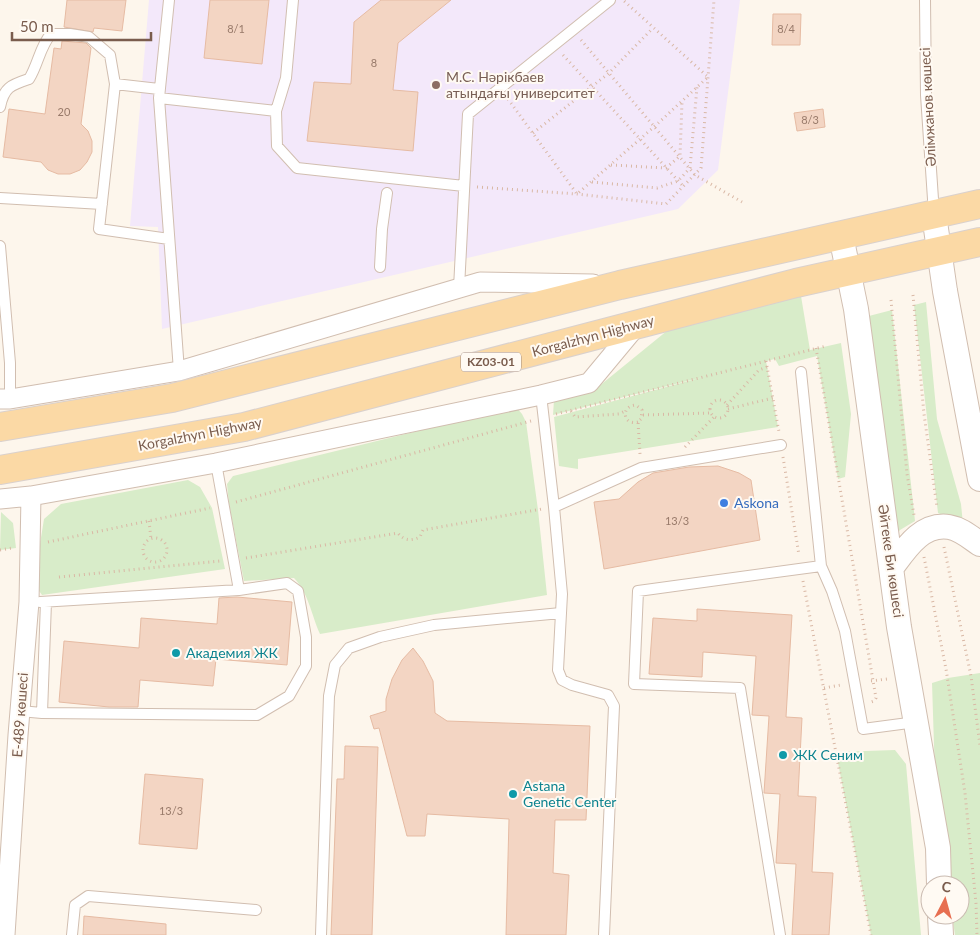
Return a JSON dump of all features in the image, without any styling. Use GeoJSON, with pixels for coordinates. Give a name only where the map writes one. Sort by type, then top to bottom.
{"type":"FeatureCollection","features":[{"type":"Feature","properties":{"kind":"main road"},"geometry":{"type":"LineString","coordinates":[[0,427],[172,398],[620,285],[980,204]]}},
{"type":"Feature","properties":{"kind":"main road","name":"Korgalzhyn Highway"},"geometry":{"type":"LineString","coordinates":[[0,470],[244,428],[638,324],[848,271],[980,242]]}},
{"type":"Feature","properties":{"kind":"street"},"geometry":{"type":"LineString","coordinates":[[934,215],[938,251],[980,479]]}},
{"type":"Feature","properties":{"kind":"street","name":"Әйтеке Би көшесі"},"geometry":{"type":"LineString","coordinates":[[841,236],[856,309],[899,627],[938,848],[939,875]]}},
{"type":"Feature","properties":{"kind":"street"},"geometry":{"type":"LineString","coordinates":[[5,399],[178,371],[480,282],[620,285]]}},
{"type":"Feature","properties":{"kind":"street"},"geometry":{"type":"LineString","coordinates":[[0,499],[32,496],[216,463],[541,395],[588,383],[638,324]]}},
{"type":"Feature","properties":{"kind":"street","name":"Е-489 көшесі"},"geometry":{"type":"LineString","coordinates":[[5,935],[20,711],[38,602],[30,546],[32,496]]}},
{"type":"Feature","properties":{"kind":"street"},"geometry":{"type":"LineString","coordinates":[[892,567],[918,535],[940,527],[951,528],[965,534],[980,544]]}},
{"type":"Feature","properties":{"kind":"lane"},"geometry":{"type":"LineString","coordinates":[[169,0],[159,94],[178,371]]}},
{"type":"Feature","properties":{"kind":"lane"},"geometry":{"type":"LineString","coordinates":[[293,0],[286,78],[276,111],[277,146],[297,168],[464,186]]}},
{"type":"Feature","properties":{"kind":"lane"},"geometry":{"type":"LineString","coordinates":[[459,288],[468,114],[610,0]]}},
{"type":"Feature","properties":{"kind":"lane","name":"Әлімжанов көшесі"},"geometry":{"type":"LineString","coordinates":[[925,0],[926,94],[934,215]]}},
{"type":"Feature","properties":{"kind":"lane"},"geometry":{"type":"LineString","coordinates":[[0,107],[3,95],[12,85],[29,79],[36,68],[44,41],[51,34],[89,37],[110,56],[115,84],[99,229],[169,239]]}},
{"type":"Feature","properties":{"kind":"lane"},"geometry":{"type":"LineString","coordinates":[[115,84],[159,94],[276,111]]}},
{"type":"Feature","properties":{"kind":"lane"},"geometry":{"type":"LineString","coordinates":[[380,268],[382,229],[387,193]]}},
{"type":"Feature","properties":{"kind":"lane"},"geometry":{"type":"LineString","coordinates":[[0,198],[102,204]]}},
{"type":"Feature","properties":{"kind":"lane"},"geometry":{"type":"LineString","coordinates":[[0,246],[10,363],[5,399]]}},
{"type":"Feature","properties":{"kind":"lane"},"geometry":{"type":"LineString","coordinates":[[801,372],[821,566],[832,591],[845,631],[863,729],[917,722]]}},
{"type":"Feature","properties":{"kind":"lane"},"geometry":{"type":"LineString","coordinates":[[541,395],[562,594],[558,670],[562,680],[572,685],[608,695],[614,706],[604,935]]}},
{"type":"Feature","properties":{"kind":"lane"},"geometry":{"type":"LineString","coordinates":[[554,508],[641,468],[781,445]]}},
{"type":"Feature","properties":{"kind":"lane"},"geometry":{"type":"LineString","coordinates":[[216,463],[239,590]]}},
{"type":"Feature","properties":{"kind":"lane"},"geometry":{"type":"LineString","coordinates":[[780,935],[740,688],[634,684],[638,591],[821,566]]}},
{"type":"Feature","properties":{"kind":"lane"},"geometry":{"type":"LineString","coordinates":[[20,711],[42,713],[257,715],[289,696],[306,666],[306,637],[298,591],[287,583],[239,590],[38,602],[42,713]]}},
{"type":"Feature","properties":{"kind":"lane"},"geometry":{"type":"LineString","coordinates":[[321,935],[329,696],[335,665],[349,648],[380,637],[434,626],[561,613]]}},
{"type":"Feature","properties":{"kind":"lane"},"geometry":{"type":"LineString","coordinates":[[72,935],[75,905],[88,896],[256,910]]}},
{"type":"Feature","properties":{"kind":"path"},"geometry":{"type":"LineString","coordinates":[[622,0],[708,77]]}},
{"type":"Feature","properties":{"kind":"path"},"geometry":{"type":"LineString","coordinates":[[464,186],[577,194],[666,204],[702,168],[714,0]]}},
{"type":"Feature","properties":{"kind":"path"},"geometry":{"type":"LineString","coordinates":[[533,133],[609,73],[653,28]]}},
{"type":"Feature","properties":{"kind":"path"},"geometry":{"type":"LineString","coordinates":[[572,30],[695,175],[742,202]]}},
{"type":"Feature","properties":{"kind":"path"},"geometry":{"type":"LineString","coordinates":[[554,45],[684,187]]}},
{"type":"Feature","properties":{"kind":"path"},"geometry":{"type":"LineString","coordinates":[[577,194],[708,77]]}},
{"type":"Feature","properties":{"kind":"path"},"geometry":{"type":"LineString","coordinates":[[500,88],[577,194]]}},
{"type":"Feature","properties":{"kind":"path"},"geometry":{"type":"LineString","coordinates":[[591,182],[657,188],[678,180],[690,168],[697,88]]}},
{"type":"Feature","properties":{"kind":"path"},"geometry":{"type":"LineString","coordinates":[[610,165],[666,168],[680,156],[682,102]]}},
{"type":"Feature","properties":{"kind":"path"},"geometry":{"type":"LineString","coordinates":[[913,295],[924,414],[940,527],[970,676],[980,746]]}},
{"type":"Feature","properties":{"kind":"path"},"geometry":{"type":"LineString","coordinates":[[891,300],[907,474],[946,669],[965,793],[976,903],[977,935]]}},
{"type":"Feature","properties":{"kind":"path"},"geometry":{"type":"LineString","coordinates":[[0,550],[30,546],[223,506],[544,417],[826,346]]}},
{"type":"Feature","properties":{"kind":"path"},"geometry":{"type":"LineString","coordinates":[[816,348],[876,698],[874,701],[858,706]]}},
{"type":"Feature","properties":{"kind":"path"},"geometry":{"type":"LineString","coordinates":[[766,361],[801,569],[870,935]]}},
{"type":"Feature","properties":{"kind":"path"},"geometry":{"type":"LineString","coordinates":[[728,407],[720,400],[716,400],[709,408],[710,413],[714,417],[720,418],[725,416],[728,407],[759,370],[767,367]]}},
{"type":"Feature","properties":{"kind":"path"},"geometry":{"type":"LineString","coordinates":[[728,407],[773,398]]}},
{"type":"Feature","properties":{"kind":"path"},"geometry":{"type":"LineString","coordinates":[[571,411],[575,417],[619,414],[629,406],[636,405],[643,415]]}},
{"type":"Feature","properties":{"kind":"path"},"geometry":{"type":"LineString","coordinates":[[625,410],[625,416],[628,421],[638,422]]}},
{"type":"Feature","properties":{"kind":"path"},"geometry":{"type":"LineString","coordinates":[[643,415],[710,413]]}},
{"type":"Feature","properties":{"kind":"path"},"geometry":{"type":"LineString","coordinates":[[641,468],[638,422],[643,415]]}},
{"type":"Feature","properties":{"kind":"path"},"geometry":{"type":"LineString","coordinates":[[672,462],[692,438],[714,417]]}},
{"type":"Feature","properties":{"kind":"path"},"geometry":{"type":"LineString","coordinates":[[59,577],[233,560],[398,533],[402,538],[412,540],[420,537],[423,530],[554,508]]}},
{"type":"Feature","properties":{"kind":"path"},"geometry":{"type":"LineString","coordinates":[[149,521],[150,539]]}},
{"type":"Feature","properties":{"kind":"path"},"geometry":{"type":"LineString","coordinates":[[157,538],[163,541],[166,546],[167,552],[160,561],[154,562],[144,556],[143,549],[145,543],[150,539],[157,538]]}},
{"type":"Feature","properties":{"kind":"path"},"geometry":{"type":"LineString","coordinates":[[154,562],[155,567]]}},
{"type":"Feature","properties":{"kind":"path"},"geometry":{"type":"LineString","coordinates":[[854,682],[908,675]]}},
{"type":"Feature","properties":{"kind":"path"},"geometry":{"type":"LineString","coordinates":[[824,688],[836,686]]}},
{"type":"Feature","properties":{"kind":"shaded area","name":"М.С. Нәрікбаев атындағы университет"},"geometry":{"type":"Polygon","coordinates":[[[149,0],[740,0],[718,170],[678,209],[162,329],[158,227],[130,226],[149,0]]]}},
{"type":"Feature","properties":{"kind":"green space"},"geometry":{"type":"Polygon","coordinates":[[[801,296],[810,350],[841,343],[851,414],[845,477],[838,479],[817,356],[779,366],[775,359],[766,361],[778,427],[578,459],[578,469],[559,466],[554,417],[707,376],[553,415],[554,400],[598,387],[668,330],[801,296]]]}},
{"type":"Feature","properties":{"kind":"green space"},"geometry":{"type":"Polygon","coordinates":[[[926,302],[937,419],[961,504],[963,524],[938,513],[914,305],[926,302]]]}},
{"type":"Feature","properties":{"kind":"green space"},"geometry":{"type":"Polygon","coordinates":[[[892,310],[915,521],[900,530],[895,537],[865,317],[892,310]]]}},
{"type":"Feature","properties":{"kind":"green space"},"geometry":{"type":"Polygon","coordinates":[[[516,407],[526,422],[547,595],[320,634],[306,597],[294,578],[244,581],[229,504],[227,484],[233,476],[516,407]]]}},
{"type":"Feature","properties":{"kind":"green space"},"geometry":{"type":"Polygon","coordinates":[[[188,480],[200,487],[212,508],[225,569],[42,595],[37,588],[44,519],[61,504],[188,480]]]}},
{"type":"Feature","properties":{"kind":"green space"},"geometry":{"type":"Polygon","coordinates":[[[1,512],[13,523],[16,548],[0,550],[1,512]]]}},
{"type":"Feature","properties":{"kind":"green space"},"geometry":{"type":"Polygon","coordinates":[[[980,673],[980,935],[955,935],[954,925],[970,925],[970,875],[948,875],[935,776],[932,683],[948,678],[980,673]]]}},
{"type":"Feature","properties":{"kind":"green space"},"geometry":{"type":"Polygon","coordinates":[[[895,750],[906,764],[921,935],[871,935],[836,752],[895,750]]]}},
{"type":"Feature","properties":{"kind":"building"},"geometry":{"type":"Polygon","coordinates":[[[67,0],[126,0],[122,31],[94,28],[93,32],[64,27],[67,0]]]}},
{"type":"Feature","properties":{"kind":"building"},"geometry":{"type":"Polygon","coordinates":[[[210,0],[269,0],[262,64],[204,58],[210,0]]]}},
{"type":"Feature","properties":{"kind":"building"},"geometry":{"type":"Polygon","coordinates":[[[381,0],[451,0],[398,43],[393,90],[418,92],[413,151],[307,141],[314,82],[351,84],[354,22],[381,0]]]}},
{"type":"Feature","properties":{"kind":"building"},"geometry":{"type":"Polygon","coordinates":[[[773,14],[801,14],[800,45],[772,45],[773,14]]]}},
{"type":"Feature","properties":{"kind":"building"},"geometry":{"type":"Polygon","coordinates":[[[62,41],[86,43],[91,48],[81,124],[88,131],[92,141],[92,152],[80,170],[70,174],[58,174],[48,170],[41,162],[3,157],[9,109],[45,114],[54,48],[61,49],[62,41]]]}},
{"type":"Feature","properties":{"kind":"building"},"geometry":{"type":"Polygon","coordinates":[[[823,109],[825,127],[797,131],[794,113],[823,109]]]}},
{"type":"Feature","properties":{"kind":"building"},"geometry":{"type":"Polygon","coordinates":[[[718,466],[739,473],[751,480],[760,540],[604,569],[594,502],[619,499],[638,482],[653,473],[689,467],[718,466]]]}},
{"type":"Feature","properties":{"kind":"building","name":"Академия ЖК"},"geometry":{"type":"Polygon","coordinates":[[[237,597],[292,602],[287,665],[216,659],[213,686],[140,680],[138,707],[109,707],[59,702],[64,641],[139,648],[141,618],[217,624],[219,598],[237,597]]]}},
{"type":"Feature","properties":{"kind":"building","name":"ЖК Сеним"},"geometry":{"type":"Polygon","coordinates":[[[697,609],[792,615],[786,717],[802,718],[798,796],[816,797],[812,872],[833,873],[829,935],[792,935],[796,864],[776,863],[780,794],[764,793],[769,716],[752,715],[756,656],[703,652],[702,677],[649,674],[653,618],[697,621],[697,609]]]}},
{"type":"Feature","properties":{"kind":"building","name":"Astana Genetic Center"},"geometry":{"type":"Polygon","coordinates":[[[413,648],[423,661],[433,681],[435,713],[447,721],[590,726],[586,820],[555,820],[553,873],[569,875],[566,935],[506,935],[509,819],[427,814],[425,836],[407,836],[379,728],[374,729],[370,716],[386,711],[386,699],[392,679],[402,660],[413,648]]]}},
{"type":"Feature","properties":{"kind":"building"},"geometry":{"type":"Polygon","coordinates":[[[345,746],[378,747],[372,935],[331,935],[337,779],[344,779],[345,746]]]}},
{"type":"Feature","properties":{"kind":"building"},"geometry":{"type":"Polygon","coordinates":[[[145,774],[203,779],[197,849],[139,844],[145,774]]]}},
{"type":"Feature","properties":{"kind":"building"},"geometry":{"type":"Polygon","coordinates":[[[84,916],[166,924],[166,935],[83,935],[84,916]]]}},
{"type":"Feature","properties":{"kind":"place","name":"М.С. Нәрікбаев атындағы университет"},"geometry":{"type":"Point","coordinates":[436,85]}},
{"type":"Feature","properties":{"kind":"place","name":"Askona"},"geometry":{"type":"Point","coordinates":[724,503]}},
{"type":"Feature","properties":{"kind":"place","name":"Академия ЖК"},"geometry":{"type":"Point","coordinates":[176,653]}},
{"type":"Feature","properties":{"kind":"place","name":"ЖК Сеним"},"geometry":{"type":"Point","coordinates":[783,755]}},
{"type":"Feature","properties":{"kind":"place","name":"Astana Genetic Center"},"geometry":{"type":"Point","coordinates":[513,794]}}]}
